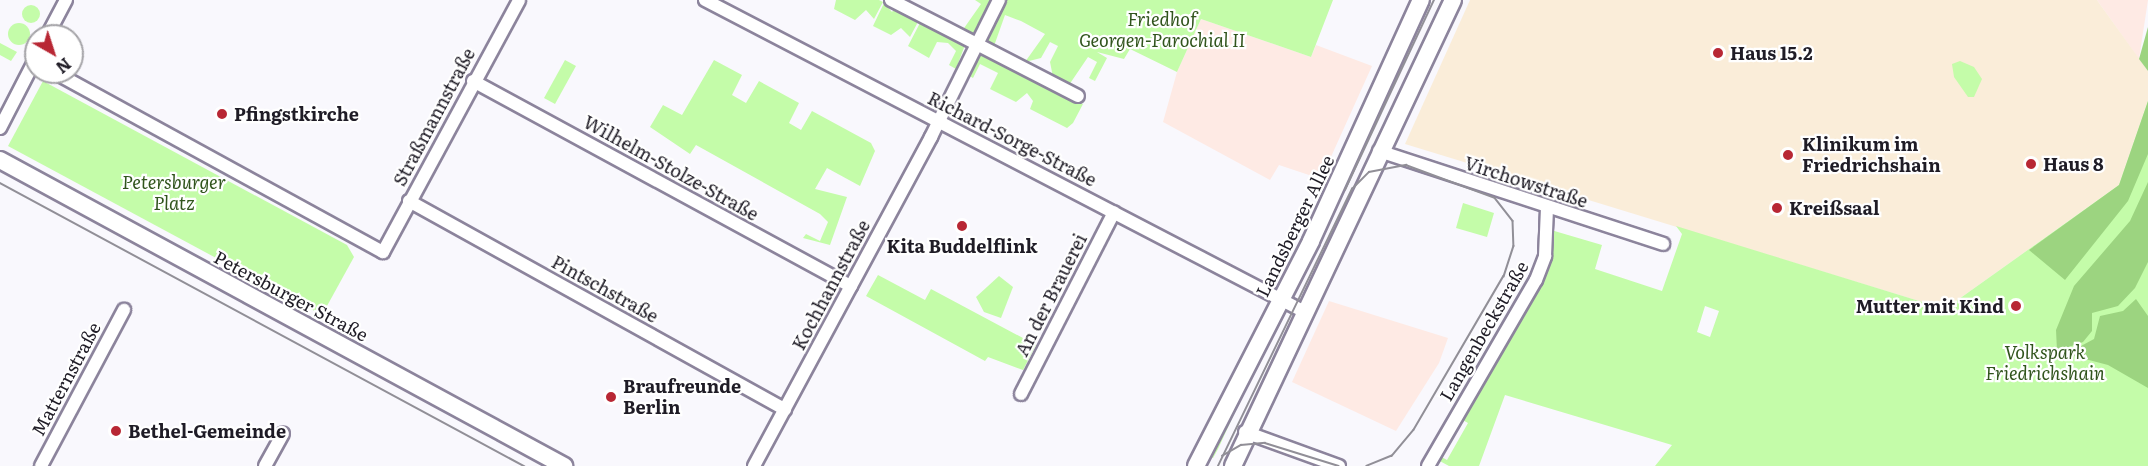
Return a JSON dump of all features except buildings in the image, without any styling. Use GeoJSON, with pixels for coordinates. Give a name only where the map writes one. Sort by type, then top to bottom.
{"type":"FeatureCollection","features":[{"type":"Feature","properties":{"kind":"main road","name":"Landsberger Allee"},"geometry":{"type":"LineString","coordinates":[[1196,466],[1280,300],[1421,0]]}},
{"type":"Feature","properties":{"kind":"main road"},"geometry":{"type":"LineString","coordinates":[[1233,466],[1251,434],[1303,311],[1453,0]]}},
{"type":"Feature","properties":{"kind":"main road","name":"Petersburger Straße"},"geometry":{"type":"LineString","coordinates":[[0,160],[564,466]]}},
{"type":"Feature","properties":{"kind":"street"},"geometry":{"type":"LineString","coordinates":[[53,24],[66,0]]}},
{"type":"Feature","properties":{"kind":"street","name":"Straßmannstraße"},"geometry":{"type":"LineString","coordinates":[[76,84],[383,252],[473,81],[519,0]]}},
{"type":"Feature","properties":{"kind":"street","name":"Richard-Sorge-Straße"},"geometry":{"type":"LineString","coordinates":[[705,0],[1303,311]]}},
{"type":"Feature","properties":{"kind":"street"},"geometry":{"type":"LineString","coordinates":[[891,0],[1078,96]]}},
{"type":"Feature","properties":{"kind":"street","name":"Kochhannstraße"},"geometry":{"type":"LineString","coordinates":[[754,466],[938,121],[999,0]]}},
{"type":"Feature","properties":{"kind":"street"},"geometry":{"type":"LineString","coordinates":[[0,128],[24,81]]}},
{"type":"Feature","properties":{"kind":"street","name":"Wilhelm-Stolze-Straße"},"geometry":{"type":"LineString","coordinates":[[473,81],[851,286]]}},
{"type":"Feature","properties":{"kind":"street","name":"Virchowstraße"},"geometry":{"type":"LineString","coordinates":[[1379,151],[1547,208],[1663,244]]}},
{"type":"Feature","properties":{"kind":"street","name":"Pintschstraße"},"geometry":{"type":"LineString","coordinates":[[409,201],[785,409]]}},
{"type":"Feature","properties":{"kind":"street","name":"Langenbeckstraße"},"geometry":{"type":"LineString","coordinates":[[1428,466],[1536,280],[1545,256],[1547,208]]}},
{"type":"Feature","properties":{"kind":"street","name":"An der Brauerei"},"geometry":{"type":"LineString","coordinates":[[1021,394],[1114,212]]}},
{"type":"Feature","properties":{"kind":"street","name":"Matternstraße"},"geometry":{"type":"LineString","coordinates":[[41,466],[124,310]]}},
{"type":"Feature","properties":{"kind":"street"},"geometry":{"type":"LineString","coordinates":[[265,466],[283,434]]}},
{"type":"Feature","properties":{"kind":"street"},"geometry":{"type":"LineString","coordinates":[[1251,434],[1339,466]]}},
{"type":"Feature","properties":{"kind":"shaded area","name":"Klinikum im Friedrichshain"},"geometry":{"type":"Polygon","coordinates":[[[1470,0],[2097,0],[2148,71],[2148,101],[2119,185],[1945,309],[1405,144],[1470,0]]]}},
{"type":"Feature","properties":{"kind":"shaded area"},"geometry":{"type":"Polygon","coordinates":[[[2097,0],[2148,0],[2139,59],[2097,0]]]}},
{"type":"Feature","properties":{"kind":"shaded area"},"geometry":{"type":"Polygon","coordinates":[[[1201,19],[1311,57],[1316,45],[1372,66],[1321,179],[1279,165],[1270,180],[1163,122],[1177,72],[1201,19]]]}},
{"type":"Feature","properties":{"kind":"shaded area"},"geometry":{"type":"Polygon","coordinates":[[[1329,301],[1448,338],[1439,363],[1396,431],[1292,382],[1329,301]]]}},
{"type":"Feature","properties":{"kind":"green space"},"geometry":{"type":"Polygon","coordinates":[[[836,0],[879,0],[883,2],[874,19],[866,10],[855,20],[834,9],[836,0]]]}},
{"type":"Feature","properties":{"kind":"green space"},"geometry":{"type":"Polygon","coordinates":[[[975,0],[991,0],[972,36],[962,31],[981,4],[975,0]]]}},
{"type":"Feature","properties":{"kind":"green space","name":"Friedhof Georgen-Parochial II"},"geometry":{"type":"Polygon","coordinates":[[[1004,0],[1333,0],[1311,57],[1201,19],[1177,72],[1130,49],[1124,59],[1097,52],[1107,58],[1095,81],[1089,78],[1097,62],[1088,57],[1069,85],[1053,77],[1050,62],[1058,46],[1050,42],[1041,58],[1025,62],[1045,34],[1021,21],[1005,15],[994,46],[984,41],[1004,0]]]}},
{"type":"Feature","properties":{"kind":"green space"},"geometry":{"type":"Polygon","coordinates":[[[884,3],[892,12],[895,8],[919,20],[910,37],[901,28],[891,35],[873,26],[884,3]]]}},
{"type":"Feature","properties":{"kind":"green space"},"geometry":{"type":"Polygon","coordinates":[[[31,5],[37,8],[40,14],[37,20],[31,23],[25,20],[22,14],[25,8],[31,5]]]}},
{"type":"Feature","properties":{"kind":"green space"},"geometry":{"type":"Polygon","coordinates":[[[921,21],[965,45],[956,69],[949,65],[956,51],[948,43],[937,42],[929,58],[908,46],[921,21]]]}},
{"type":"Feature","properties":{"kind":"green space"},"geometry":{"type":"Polygon","coordinates":[[[23,24],[24,44],[19,45],[11,42],[8,34],[11,26],[23,24]]]}},
{"type":"Feature","properties":{"kind":"green space"},"geometry":{"type":"Polygon","coordinates":[[[2148,27],[2148,71],[2139,59],[2148,27]]]}},
{"type":"Feature","properties":{"kind":"green space"},"geometry":{"type":"Polygon","coordinates":[[[0,43],[17,52],[11,61],[0,55],[0,43]]]}},
{"type":"Feature","properties":{"kind":"green space"},"geometry":{"type":"Polygon","coordinates":[[[978,52],[1083,104],[1073,123],[1067,128],[1030,109],[1033,101],[1027,93],[1016,102],[990,89],[998,73],[980,64],[973,78],[966,74],[978,52]]]}},
{"type":"Feature","properties":{"kind":"green space"},"geometry":{"type":"Polygon","coordinates":[[[565,60],[576,66],[555,104],[544,98],[565,60]]]}},
{"type":"Feature","properties":{"kind":"green space"},"geometry":{"type":"Polygon","coordinates":[[[714,60],[742,75],[732,95],[746,103],[759,81],[799,103],[789,123],[801,130],[812,111],[871,143],[875,151],[860,186],[827,168],[815,189],[847,197],[830,245],[803,238],[806,234],[820,241],[828,222],[820,214],[696,145],[690,154],[650,127],[663,105],[682,115],[714,60]]]}},
{"type":"Feature","properties":{"kind":"green space"},"geometry":{"type":"Polygon","coordinates":[[[1960,61],[1974,67],[1982,79],[1974,97],[1968,97],[1954,77],[1952,64],[1960,61]]]}},
{"type":"Feature","properties":{"kind":"green space","name":"Petersburger Platz"},"geometry":{"type":"Polygon","coordinates":[[[41,84],[49,84],[347,245],[354,257],[322,315],[8,146],[41,84]]]}},
{"type":"Feature","properties":{"kind":"green space","name":"Volkspark Friedrichshain"},"geometry":{"type":"Polygon","coordinates":[[[2148,101],[2148,466],[1655,466],[1672,445],[1505,395],[1479,466],[1449,466],[1436,459],[1438,455],[1447,460],[1468,423],[1459,418],[1545,274],[1551,230],[1602,245],[1595,269],[1662,291],[1682,234],[1676,226],[1945,309],[2119,185],[2148,101]],[[1705,306],[1697,332],[1710,337],[1719,311],[1705,306]]]}},
{"type":"Feature","properties":{"kind":"green space"},"geometry":{"type":"Polygon","coordinates":[[[2148,101],[2148,154],[2128,201],[2065,280],[2029,250],[2119,185],[2148,101]]]}},
{"type":"Feature","properties":{"kind":"green space"},"geometry":{"type":"Polygon","coordinates":[[[2148,182],[2148,262],[2135,288],[2118,306],[2092,313],[2092,331],[2083,342],[2057,351],[2056,330],[2074,286],[2130,221],[2148,182]]]}},
{"type":"Feature","properties":{"kind":"green space"},"geometry":{"type":"Polygon","coordinates":[[[1463,203],[1494,213],[1487,237],[1456,228],[1463,203]]]}},
{"type":"Feature","properties":{"kind":"green space"},"geometry":{"type":"Polygon","coordinates":[[[878,275],[925,300],[931,289],[1036,345],[1023,370],[988,357],[985,361],[866,296],[878,275]]]}},
{"type":"Feature","properties":{"kind":"green space"},"geometry":{"type":"Polygon","coordinates":[[[999,276],[1013,287],[1001,318],[984,312],[976,297],[999,276]]]}},
{"type":"Feature","properties":{"kind":"green space"},"geometry":{"type":"Polygon","coordinates":[[[2136,299],[2148,316],[2148,388],[2108,365],[2066,354],[2094,339],[2100,316],[2123,311],[2136,299]]]}},
{"type":"Feature","properties":{"kind":"green space"},"geometry":{"type":"Polygon","coordinates":[[[1502,322],[1505,324],[1429,448],[1502,322]]]}},
{"type":"Feature","properties":{"kind":"green space"},"geometry":{"type":"Polygon","coordinates":[[[1261,355],[1218,449],[1213,458],[1207,456],[1261,355]]]}},
{"type":"Feature","properties":{"kind":"tram line"},"geometry":{"type":"LineString","coordinates":[[1345,190],[1434,0]]}},
{"type":"Feature","properties":{"kind":"tram line"},"geometry":{"type":"LineString","coordinates":[[1218,466],[1352,189],[1369,172],[1406,165],[1495,198],[1513,221],[1514,246],[1504,276],[1414,430],[1392,456],[1367,466]]}},
{"type":"Feature","properties":{"kind":"tram line"},"geometry":{"type":"LineString","coordinates":[[0,183],[524,466]]}},
{"type":"Feature","properties":{"kind":"tram line"},"geometry":{"type":"LineString","coordinates":[[1222,456],[1241,445],[1265,443],[1339,466]]}},
{"type":"Feature","properties":{"kind":"place","name":"Haus 15.2"},"geometry":{"type":"Point","coordinates":[1718,53]}},
{"type":"Feature","properties":{"kind":"place","name":"Pfingstkirche"},"geometry":{"type":"Point","coordinates":[222,114]}},
{"type":"Feature","properties":{"kind":"place","name":"Klinikum im Friedrichshain"},"geometry":{"type":"Point","coordinates":[1788,155]}},
{"type":"Feature","properties":{"kind":"place","name":"Haus 8"},"geometry":{"type":"Point","coordinates":[2031,164]}},
{"type":"Feature","properties":{"kind":"place","name":"Kreißsaal"},"geometry":{"type":"Point","coordinates":[1777,208]}},
{"type":"Feature","properties":{"kind":"place","name":"Kita Buddelflink"},"geometry":{"type":"Point","coordinates":[962,226]}},
{"type":"Feature","properties":{"kind":"place","name":"Mutter mit Kind"},"geometry":{"type":"Point","coordinates":[2016,306]}},
{"type":"Feature","properties":{"kind":"place","name":"Braufreunde Berlin"},"geometry":{"type":"Point","coordinates":[611,397]}},
{"type":"Feature","properties":{"kind":"place","name":"Bethel-Gemeinde"},"geometry":{"type":"Point","coordinates":[116,431]}}]}
